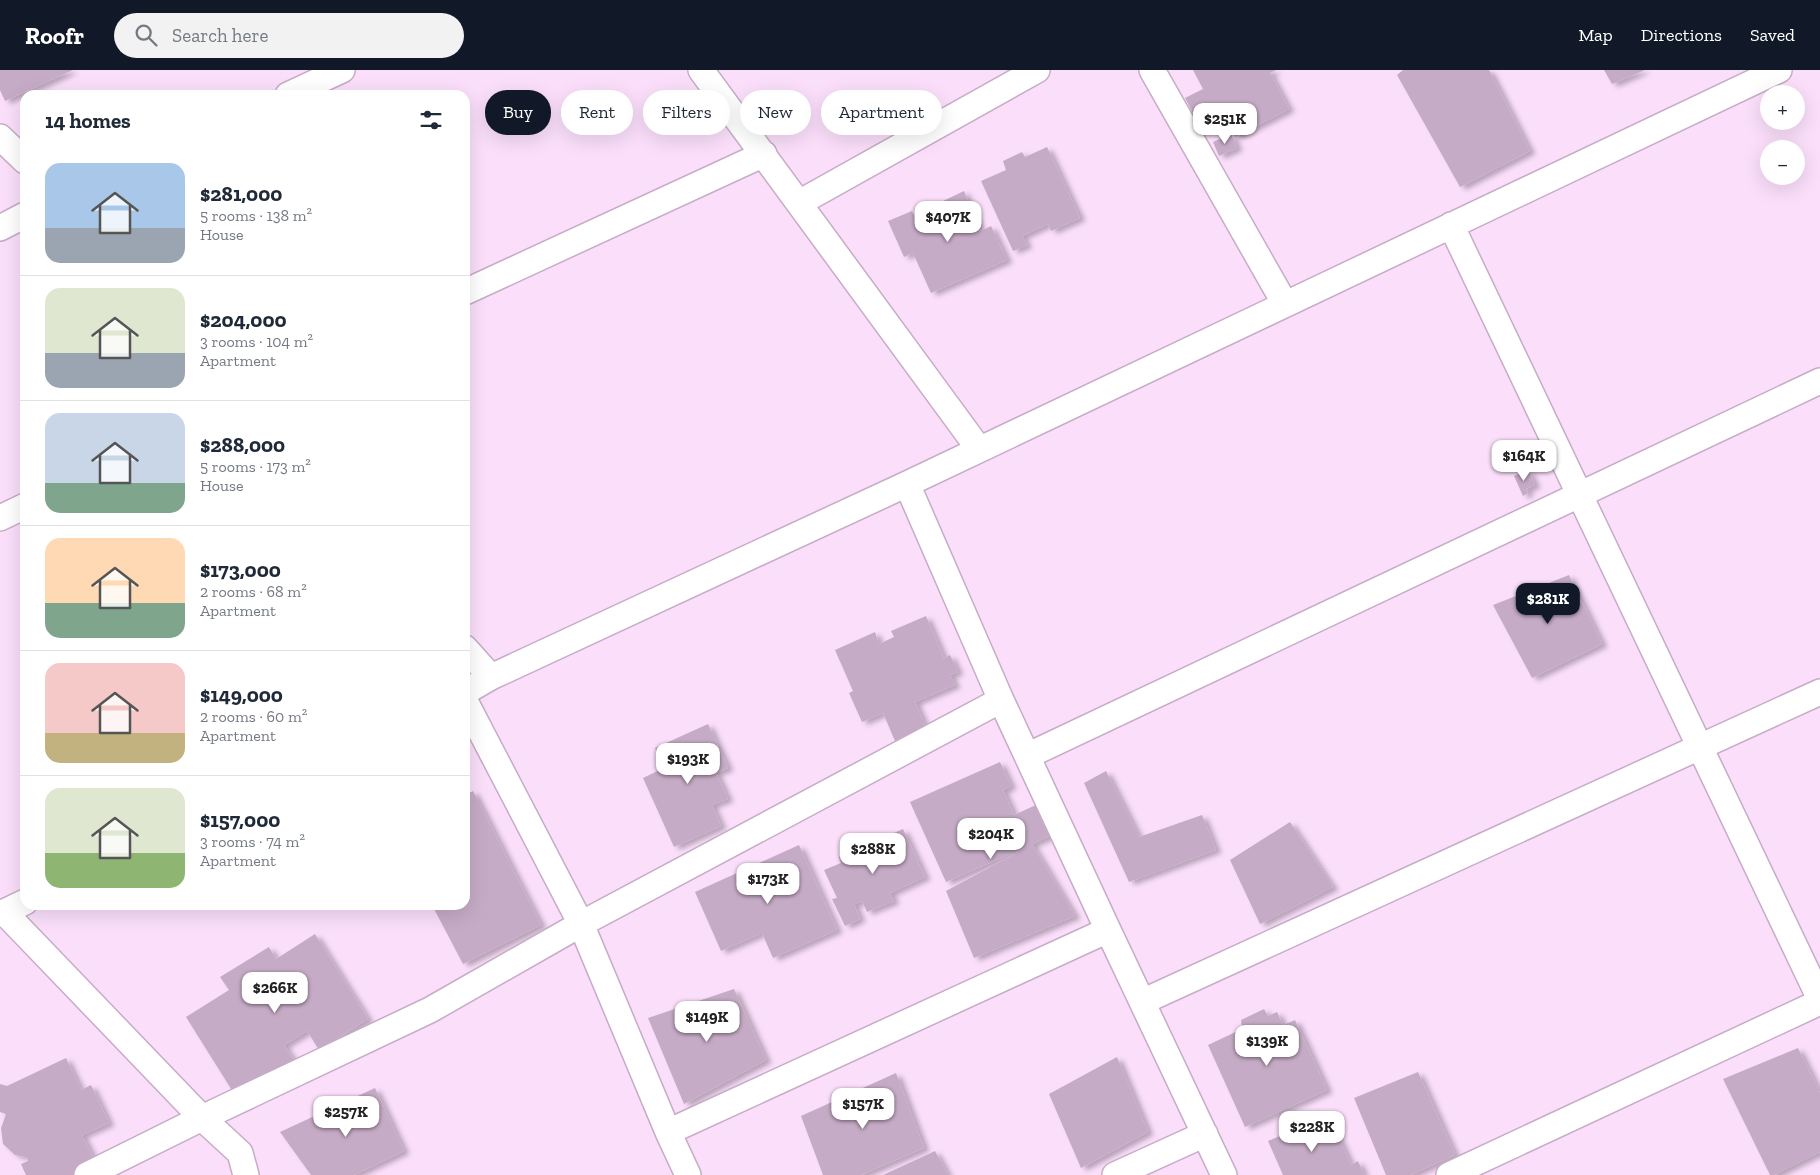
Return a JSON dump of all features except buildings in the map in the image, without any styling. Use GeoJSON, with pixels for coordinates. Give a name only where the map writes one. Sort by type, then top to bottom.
{"type":"FeatureCollection","features":[{"type":"Feature","properties":{"kind":"street"},"geometry":{"type":"LineString","coordinates":[[299,90],[342,70]]}},
{"type":"Feature","properties":{"kind":"street"},"geometry":{"type":"LineString","coordinates":[[701,70],[979,449]]}},
{"type":"Feature","properties":{"kind":"street"},"geometry":{"type":"LineString","coordinates":[[799,203],[1037,70]]}},
{"type":"Feature","properties":{"kind":"street"},"geometry":{"type":"LineString","coordinates":[[1152,70],[1285,304]]}},
{"type":"Feature","properties":{"kind":"street"},"geometry":{"type":"LineString","coordinates":[[470,689],[490,677],[907,484],[1779,70]]}},
{"type":"Feature","properties":{"kind":"street"},"geometry":{"type":"LineString","coordinates":[[0,136],[20,157]]}},
{"type":"Feature","properties":{"kind":"street"},"geometry":{"type":"LineString","coordinates":[[470,290],[764,154]]}},
{"type":"Feature","properties":{"kind":"street"},"geometry":{"type":"LineString","coordinates":[[0,228],[20,218]]}},
{"type":"Feature","properties":{"kind":"street"},"geometry":{"type":"LineString","coordinates":[[1450,1175],[1820,1001],[1451,226]]}},
{"type":"Feature","properties":{"kind":"street"},"geometry":{"type":"LineString","coordinates":[[1027,756],[1820,382]]}},
{"type":"Feature","properties":{"kind":"street"},"geometry":{"type":"LineString","coordinates":[[907,484],[1001,700],[1224,1175]]}},
{"type":"Feature","properties":{"kind":"street"},"geometry":{"type":"LineString","coordinates":[[0,518],[20,508]]}},
{"type":"Feature","properties":{"kind":"street"},"geometry":{"type":"LineString","coordinates":[[470,654],[490,677]]}},
{"type":"Feature","properties":{"kind":"street"},"geometry":{"type":"LineString","coordinates":[[1142,1002],[1820,692]]}},
{"type":"Feature","properties":{"kind":"street"},"geometry":{"type":"LineString","coordinates":[[87,1175],[202,1118],[430,1010],[581,924],[1001,700]]}},
{"type":"Feature","properties":{"kind":"street"},"geometry":{"type":"LineString","coordinates":[[470,711],[581,924],[668,1132],[688,1175]]}},
{"type":"Feature","properties":{"kind":"street"},"geometry":{"type":"LineString","coordinates":[[10,909],[202,1118],[240,1153],[246,1175]]}},
{"type":"Feature","properties":{"kind":"street"},"geometry":{"type":"LineString","coordinates":[[668,1132],[1108,930]]}},
{"type":"Feature","properties":{"kind":"street"},"geometry":{"type":"LineString","coordinates":[[1115,1175],[1205,1134]]}}]}
